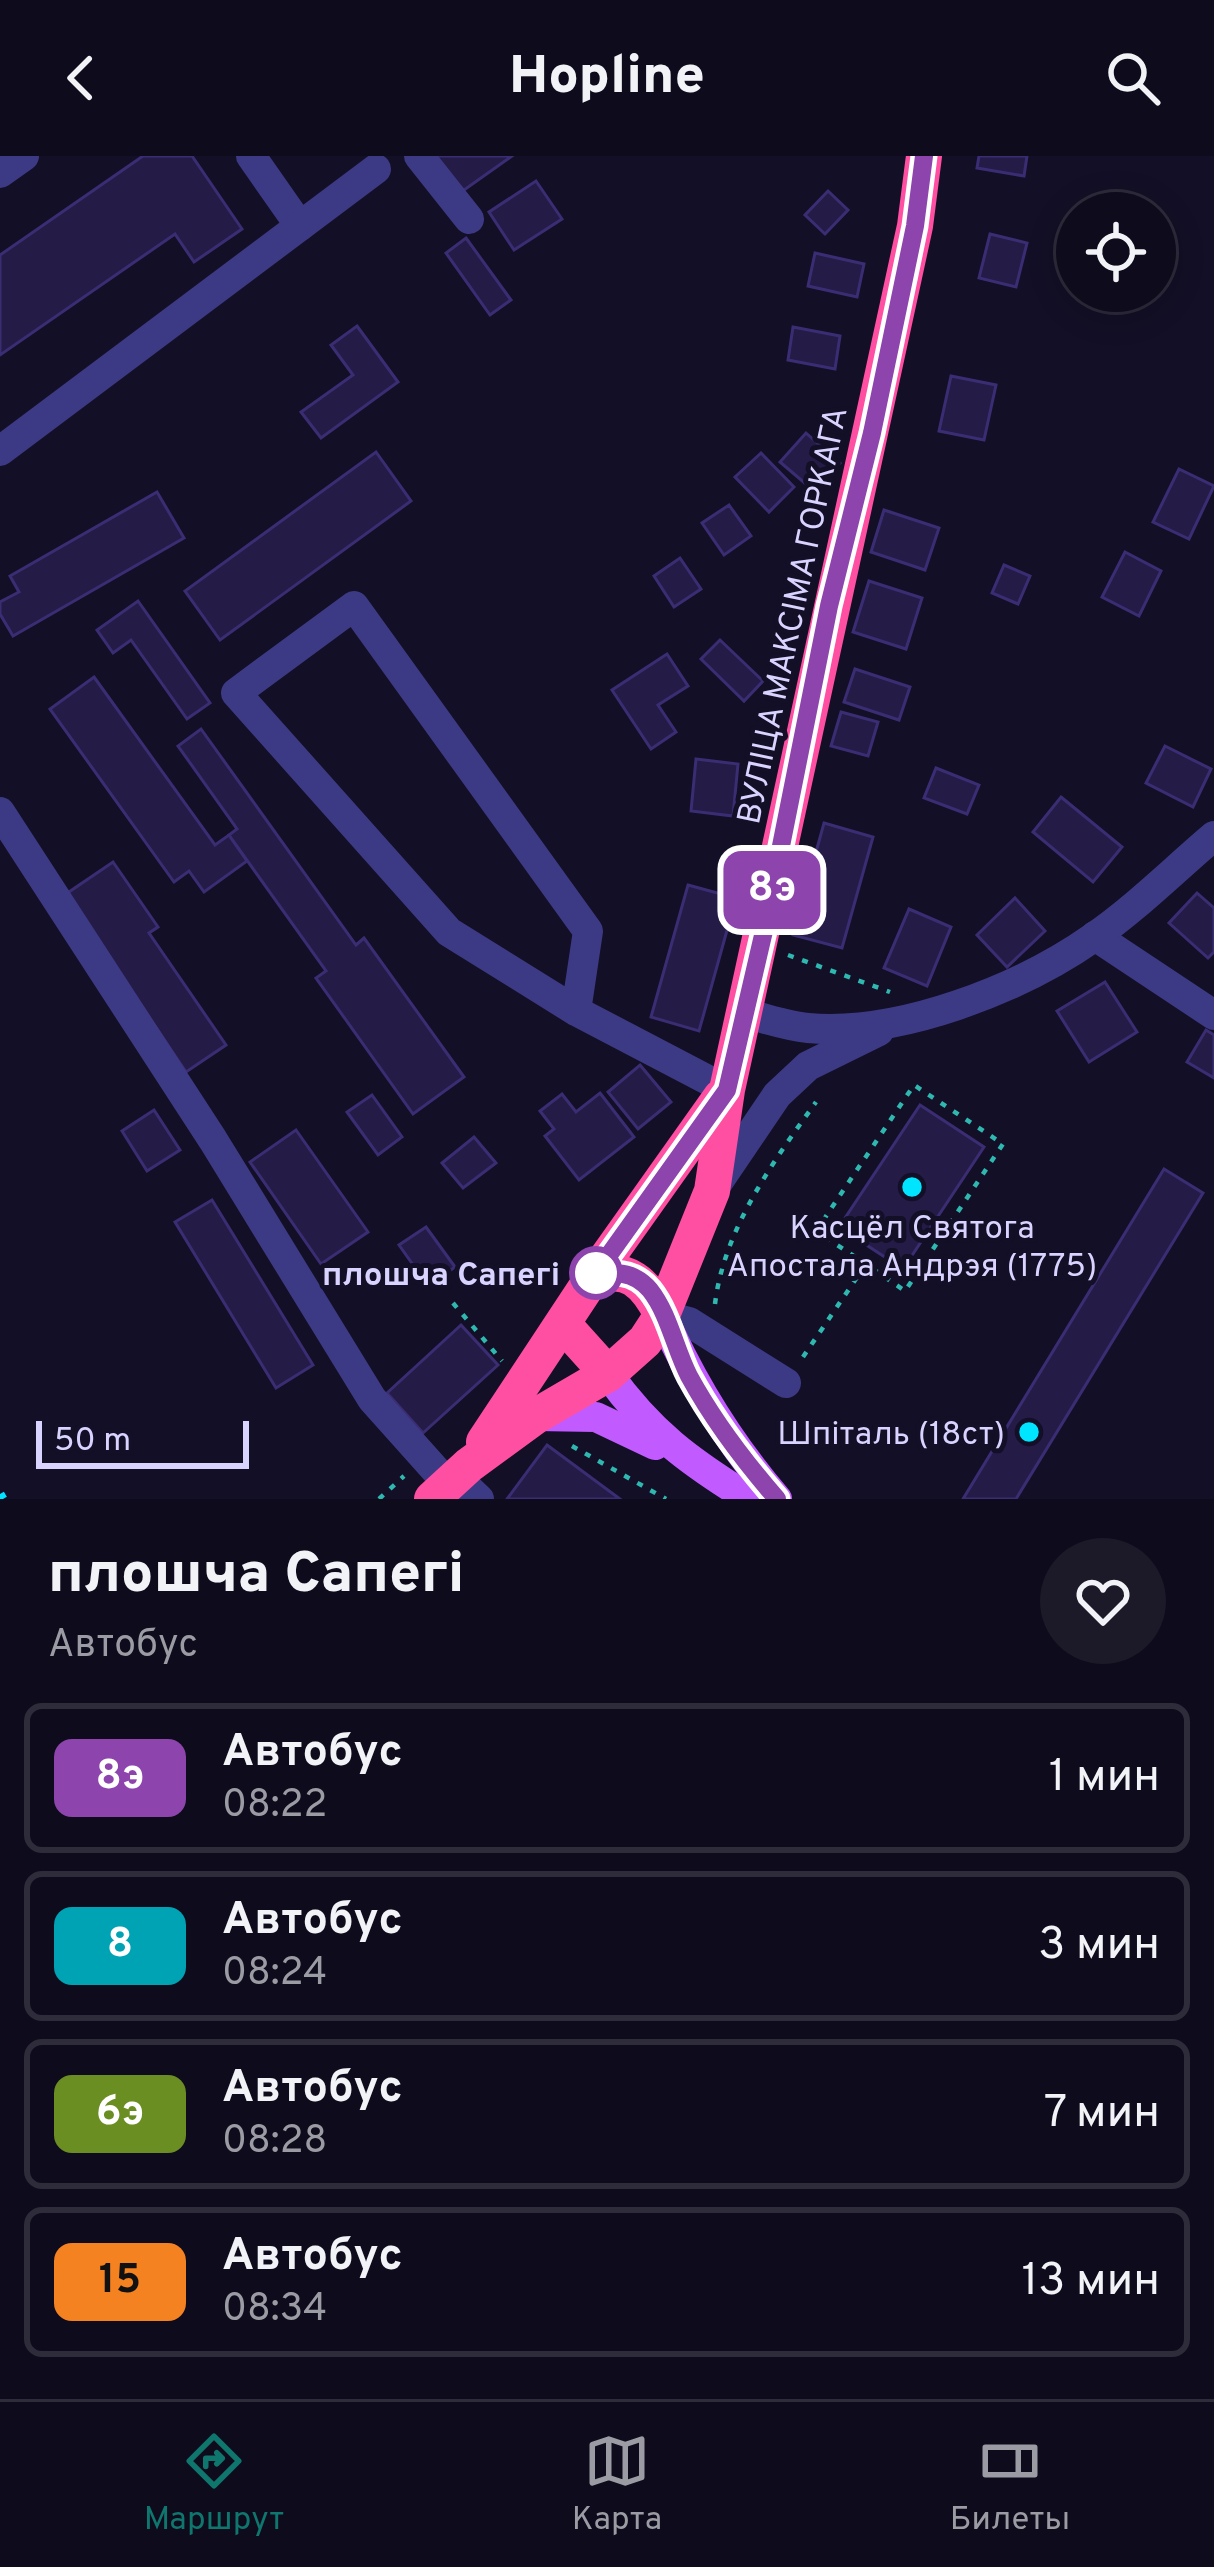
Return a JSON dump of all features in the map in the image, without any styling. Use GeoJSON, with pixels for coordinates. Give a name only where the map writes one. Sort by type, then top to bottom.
{"type":"FeatureCollection","features":[{"type":"Feature","properties":{"kind":"highway","name":"ВУЛІЦА МАКСІМА ГОРКАГА"},"geometry":{"type":"LineString","coordinates":[[662,1315],[712,1191],[727,1090],[824,629],[891,341],[924,156]]}},
{"type":"Feature","properties":{"kind":"highway","name":"ВУЛІЦА МАКСІМА ГОРКАГА"},"geometry":{"type":"LineString","coordinates":[[591,1280],[727,1090]]}},
{"type":"Feature","properties":{"kind":"highway"},"geometry":{"type":"LineString","coordinates":[[622,1272],[636,1278],[650,1291],[662,1315],[645,1341],[608,1374],[536,1416],[457,1485],[591,1280],[603,1273],[622,1272]]}},
{"type":"Feature","properties":{"kind":"highway"},"geometry":{"type":"LineString","coordinates":[[563,1324],[608,1374]]}},
{"type":"Feature","properties":{"kind":"main road"},"geometry":{"type":"LineString","coordinates":[[662,1315],[691,1379],[743,1460],[777,1499]]}},
{"type":"Feature","properties":{"kind":"main road"},"geometry":{"type":"LineString","coordinates":[[608,1374],[646,1425],[693,1464]]}},
{"type":"Feature","properties":{"kind":"main road"},"geometry":{"type":"LineString","coordinates":[[536,1416],[596,1417],[693,1464],[751,1499]]}},
{"type":"Feature","properties":{"kind":"street"},"geometry":{"type":"LineString","coordinates":[[0,173],[24,156]]}},
{"type":"Feature","properties":{"kind":"street"},"geometry":{"type":"LineString","coordinates":[[251,156],[300,226]]}},
{"type":"Feature","properties":{"kind":"street"},"geometry":{"type":"LineString","coordinates":[[419,156],[469,219]]}},
{"type":"Feature","properties":{"kind":"street"},"geometry":{"type":"LineString","coordinates":[[0,452],[376,169]]}},
{"type":"Feature","properties":{"kind":"street"},"geometry":{"type":"LineString","coordinates":[[576,1011],[589,931],[354,606],[236,693],[449,932],[576,1011],[727,1090]]}},
{"type":"Feature","properties":{"kind":"street"},"geometry":{"type":"LineString","coordinates":[[0,812],[213,1140],[373,1399],[457,1485]]}},
{"type":"Feature","properties":{"kind":"street"},"geometry":{"type":"LineString","coordinates":[[712,1191],[777,1095],[808,1066],[901,1020],[1018,984],[1095,936],[1214,836]]}},
{"type":"Feature","properties":{"kind":"street"},"geometry":{"type":"LineString","coordinates":[[1095,936],[1214,1015]]}},
{"type":"Feature","properties":{"kind":"street"},"geometry":{"type":"LineString","coordinates":[[745,1013],[811,1028],[901,1020]]}},
{"type":"Feature","properties":{"kind":"street"},"geometry":{"type":"LineString","coordinates":[[662,1315],[689,1322],[786,1383]]}},
{"type":"Feature","properties":{"kind":"path"},"geometry":{"type":"LineString","coordinates":[[914,1085],[1003,1144],[905,1291],[866,1264],[816,1231],[914,1085]]}},
{"type":"Feature","properties":{"kind":"path"},"geometry":{"type":"LineString","coordinates":[[717,1339],[715,1299],[735,1236],[766,1172],[824,1090]]}},
{"type":"Feature","properties":{"kind":"path"},"geometry":{"type":"LineString","coordinates":[[786,1383],[866,1264]]}},
{"type":"Feature","properties":{"kind":"building"},"geometry":{"type":"Polygon","coordinates":[[[143,156],[192,156],[242,229],[194,262],[175,234],[0,355],[0,255],[143,156]]]}},
{"type":"Feature","properties":{"kind":"building"},"geometry":{"type":"Polygon","coordinates":[[[429,156],[512,156],[457,195],[429,156]]]}},
{"type":"Feature","properties":{"kind":"building"},"geometry":{"type":"Polygon","coordinates":[[[979,156],[1027,156],[1024,176],[977,168],[979,156]]]}},
{"type":"Feature","properties":{"kind":"building"},"geometry":{"type":"Polygon","coordinates":[[[536,181],[562,219],[514,250],[489,212],[536,181]]]}},
{"type":"Feature","properties":{"kind":"building"},"geometry":{"type":"Polygon","coordinates":[[[828,191],[848,210],[825,234],[805,215],[828,191]]]}},
{"type":"Feature","properties":{"kind":"building"},"geometry":{"type":"Polygon","coordinates":[[[990,234],[1027,243],[1016,287],[979,278],[990,234]]]}},
{"type":"Feature","properties":{"kind":"building"},"geometry":{"type":"Polygon","coordinates":[[[466,238],[511,300],[490,315],[446,253],[466,238]]]}},
{"type":"Feature","properties":{"kind":"building"},"geometry":{"type":"Polygon","coordinates":[[[815,253],[864,264],[857,297],[808,286],[815,253]]]}},
{"type":"Feature","properties":{"kind":"building"},"geometry":{"type":"Polygon","coordinates":[[[357,326],[398,382],[321,438],[301,412],[353,375],[331,345],[357,326]]]}},
{"type":"Feature","properties":{"kind":"building"},"geometry":{"type":"Polygon","coordinates":[[[793,327],[840,336],[835,369],[788,360],[793,327]]]}},
{"type":"Feature","properties":{"kind":"building"},"geometry":{"type":"Polygon","coordinates":[[[951,376],[996,385],[984,440],[939,431],[951,376]]]}},
{"type":"Feature","properties":{"kind":"building"},"geometry":{"type":"Polygon","coordinates":[[[806,433],[840,463],[814,491],[780,462],[806,433]]]}},
{"type":"Feature","properties":{"kind":"building"},"geometry":{"type":"Polygon","coordinates":[[[376,452],[411,501],[220,640],[185,591],[376,452]]]}},
{"type":"Feature","properties":{"kind":"building"},"geometry":{"type":"Polygon","coordinates":[[[761,453],[794,487],[769,512],[735,477],[761,453]]]}},
{"type":"Feature","properties":{"kind":"building"},"geometry":{"type":"Polygon","coordinates":[[[1179,469],[1214,486],[1189,539],[1153,522],[1179,469]]]}},
{"type":"Feature","properties":{"kind":"building"},"geometry":{"type":"Polygon","coordinates":[[[157,492],[184,538],[13,636],[0,614],[0,602],[19,592],[10,576],[157,492]]]}},
{"type":"Feature","properties":{"kind":"building"},"geometry":{"type":"Polygon","coordinates":[[[729,505],[751,536],[724,555],[702,523],[729,505]]]}},
{"type":"Feature","properties":{"kind":"building"},"geometry":{"type":"Polygon","coordinates":[[[884,510],[939,528],[925,570],[871,552],[884,510]]]}},
{"type":"Feature","properties":{"kind":"building"},"geometry":{"type":"Polygon","coordinates":[[[1125,552],[1161,571],[1139,616],[1102,597],[1125,552]]]}},
{"type":"Feature","properties":{"kind":"building"},"geometry":{"type":"Polygon","coordinates":[[[680,558],[701,589],[674,607],[654,576],[680,558]]]}},
{"type":"Feature","properties":{"kind":"building"},"geometry":{"type":"Polygon","coordinates":[[[1004,565],[1030,576],[1018,604],[992,593],[1004,565]]]}},
{"type":"Feature","properties":{"kind":"building"},"geometry":{"type":"Polygon","coordinates":[[[869,581],[922,598],[906,649],[853,632],[869,581]]]}},
{"type":"Feature","properties":{"kind":"building"},"geometry":{"type":"Polygon","coordinates":[[[138,601],[210,703],[187,719],[131,640],[113,653],[97,630],[138,601]]]}},
{"type":"Feature","properties":{"kind":"building"},"geometry":{"type":"Polygon","coordinates":[[[720,640],[763,681],[744,701],[701,659],[720,640]]]}},
{"type":"Feature","properties":{"kind":"building"},"geometry":{"type":"Polygon","coordinates":[[[667,654],[688,686],[658,705],[676,732],[651,749],[612,690],[667,654]]]}},
{"type":"Feature","properties":{"kind":"building"},"geometry":{"type":"Polygon","coordinates":[[[855,669],[910,687],[899,720],[844,702],[855,669]]]}},
{"type":"Feature","properties":{"kind":"building"},"geometry":{"type":"Polygon","coordinates":[[[94,677],[215,845],[229,835],[247,861],[204,892],[189,871],[174,882],[50,709],[94,677]]]}},
{"type":"Feature","properties":{"kind":"building"},"geometry":{"type":"Polygon","coordinates":[[[841,712],[878,722],[868,756],[831,746],[841,712]]]}},
{"type":"Feature","properties":{"kind":"building"},"geometry":{"type":"Polygon","coordinates":[[[201,729],[356,945],[364,938],[464,1077],[413,1114],[316,978],[326,971],[229,835],[237,829],[178,746],[201,729]]]}},
{"type":"Feature","properties":{"kind":"building"},"geometry":{"type":"Polygon","coordinates":[[[1165,746],[1211,769],[1193,807],[1146,783],[1165,746]]]}},
{"type":"Feature","properties":{"kind":"building"},"geometry":{"type":"Polygon","coordinates":[[[696,759],[738,764],[733,816],[691,811],[696,759]]]}},
{"type":"Feature","properties":{"kind":"building"},"geometry":{"type":"Polygon","coordinates":[[[936,768],[979,785],[967,814],[924,798],[936,768]]]}},
{"type":"Feature","properties":{"kind":"building"},"geometry":{"type":"Polygon","coordinates":[[[1061,797],[1122,847],[1093,882],[1033,832],[1061,797]]]}},
{"type":"Feature","properties":{"kind":"building"},"geometry":{"type":"Polygon","coordinates":[[[824,823],[873,837],[842,948],[793,935],[824,823]]]}},
{"type":"Feature","properties":{"kind":"building"},"geometry":{"type":"Polygon","coordinates":[[[113,862],[158,927],[149,933],[226,1045],[186,1072],[66,894],[113,862]]]}},
{"type":"Feature","properties":{"kind":"building"},"geometry":{"type":"Polygon","coordinates":[[[688,885],[736,898],[699,1031],[651,1017],[688,885]]]}},
{"type":"Feature","properties":{"kind":"building"},"geometry":{"type":"Polygon","coordinates":[[[1197,893],[1214,908],[1214,952],[1208,958],[1169,923],[1197,893]]]}},
{"type":"Feature","properties":{"kind":"building"},"geometry":{"type":"Polygon","coordinates":[[[1015,898],[1045,931],[1007,967],[977,935],[1015,898]]]}},
{"type":"Feature","properties":{"kind":"building"},"geometry":{"type":"Polygon","coordinates":[[[909,909],[951,927],[927,986],[884,968],[909,909]]]}},
{"type":"Feature","properties":{"kind":"building"},"geometry":{"type":"Polygon","coordinates":[[[1105,982],[1137,1032],[1089,1062],[1057,1011],[1105,982]]]}},
{"type":"Feature","properties":{"kind":"building"},"geometry":{"type":"Polygon","coordinates":[[[1206,1030],[1214,1035],[1214,1078],[1187,1062],[1206,1030]]]}},
{"type":"Feature","properties":{"kind":"building"},"geometry":{"type":"Polygon","coordinates":[[[640,1065],[671,1102],[638,1129],[608,1092],[640,1065]]]}},
{"type":"Feature","properties":{"kind":"building"},"geometry":{"type":"Polygon","coordinates":[[[600,1093],[634,1137],[579,1180],[545,1136],[554,1129],[540,1111],[562,1094],[576,1112],[600,1093]]]}},
{"type":"Feature","properties":{"kind":"building"},"geometry":{"type":"Polygon","coordinates":[[[372,1095],[402,1137],[378,1155],[347,1112],[372,1095]]]}},
{"type":"Feature","properties":{"kind":"building","name":"Касцёл Святога Апостала Андрэя (1775)"},"geometry":{"type":"Polygon","coordinates":[[[920,1105],[984,1147],[903,1269],[839,1227],[920,1105]]]}},
{"type":"Feature","properties":{"kind":"building"},"geometry":{"type":"Polygon","coordinates":[[[154,1110],[180,1150],[147,1171],[122,1131],[154,1110]]]}},
{"type":"Feature","properties":{"kind":"building"},"geometry":{"type":"Polygon","coordinates":[[[296,1130],[368,1232],[321,1264],[250,1162],[296,1130]]]}},
{"type":"Feature","properties":{"kind":"building"},"geometry":{"type":"Polygon","coordinates":[[[474,1137],[496,1163],[463,1188],[442,1163],[474,1137]]]}},
{"type":"Feature","properties":{"kind":"building"},"geometry":{"type":"Polygon","coordinates":[[[1164,1169],[1203,1193],[1016,1499],[963,1499],[1164,1169]]]}},
{"type":"Feature","properties":{"kind":"building"},"geometry":{"type":"Polygon","coordinates":[[[212,1200],[313,1365],[276,1388],[175,1222],[212,1200]]]}},
{"type":"Feature","properties":{"kind":"building"},"geometry":{"type":"Polygon","coordinates":[[[426,1227],[455,1267],[428,1286],[399,1245],[426,1227]]]}},
{"type":"Feature","properties":{"kind":"building"},"geometry":{"type":"Polygon","coordinates":[[[461,1325],[498,1365],[423,1433],[387,1393],[461,1325]]]}},
{"type":"Feature","properties":{"kind":"building"},"geometry":{"type":"Polygon","coordinates":[[[547,1445],[620,1499],[507,1499],[547,1445]]]}},
{"type":"Feature","properties":{"kind":"railway"},"geometry":{"type":"LineString","coordinates":[[0,1494],[3,1499]]}},
{"type":"Feature","properties":{"kind":"bus line","name":"8э"},"geometry":{"type":"LineString","coordinates":[[777,1499],[743,1460],[691,1379],[650,1291],[622,1272],[603,1273],[591,1280],[727,1090],[829,606],[872,433],[915,226],[924,156]]}},
{"type":"Feature","properties":{"kind":"place","name":"Касцёл Святога Апостала Андрэя (1775)"},"geometry":{"type":"Point","coordinates":[912,1187]}},
{"type":"Feature","properties":{"kind":"place","name":"плошча Сапегі"},"geometry":{"type":"Point","coordinates":[596,1273]}},
{"type":"Feature","properties":{"kind":"place","name":"Шпіталь (18ст)"},"geometry":{"type":"Point","coordinates":[1029,1432]}}]}
